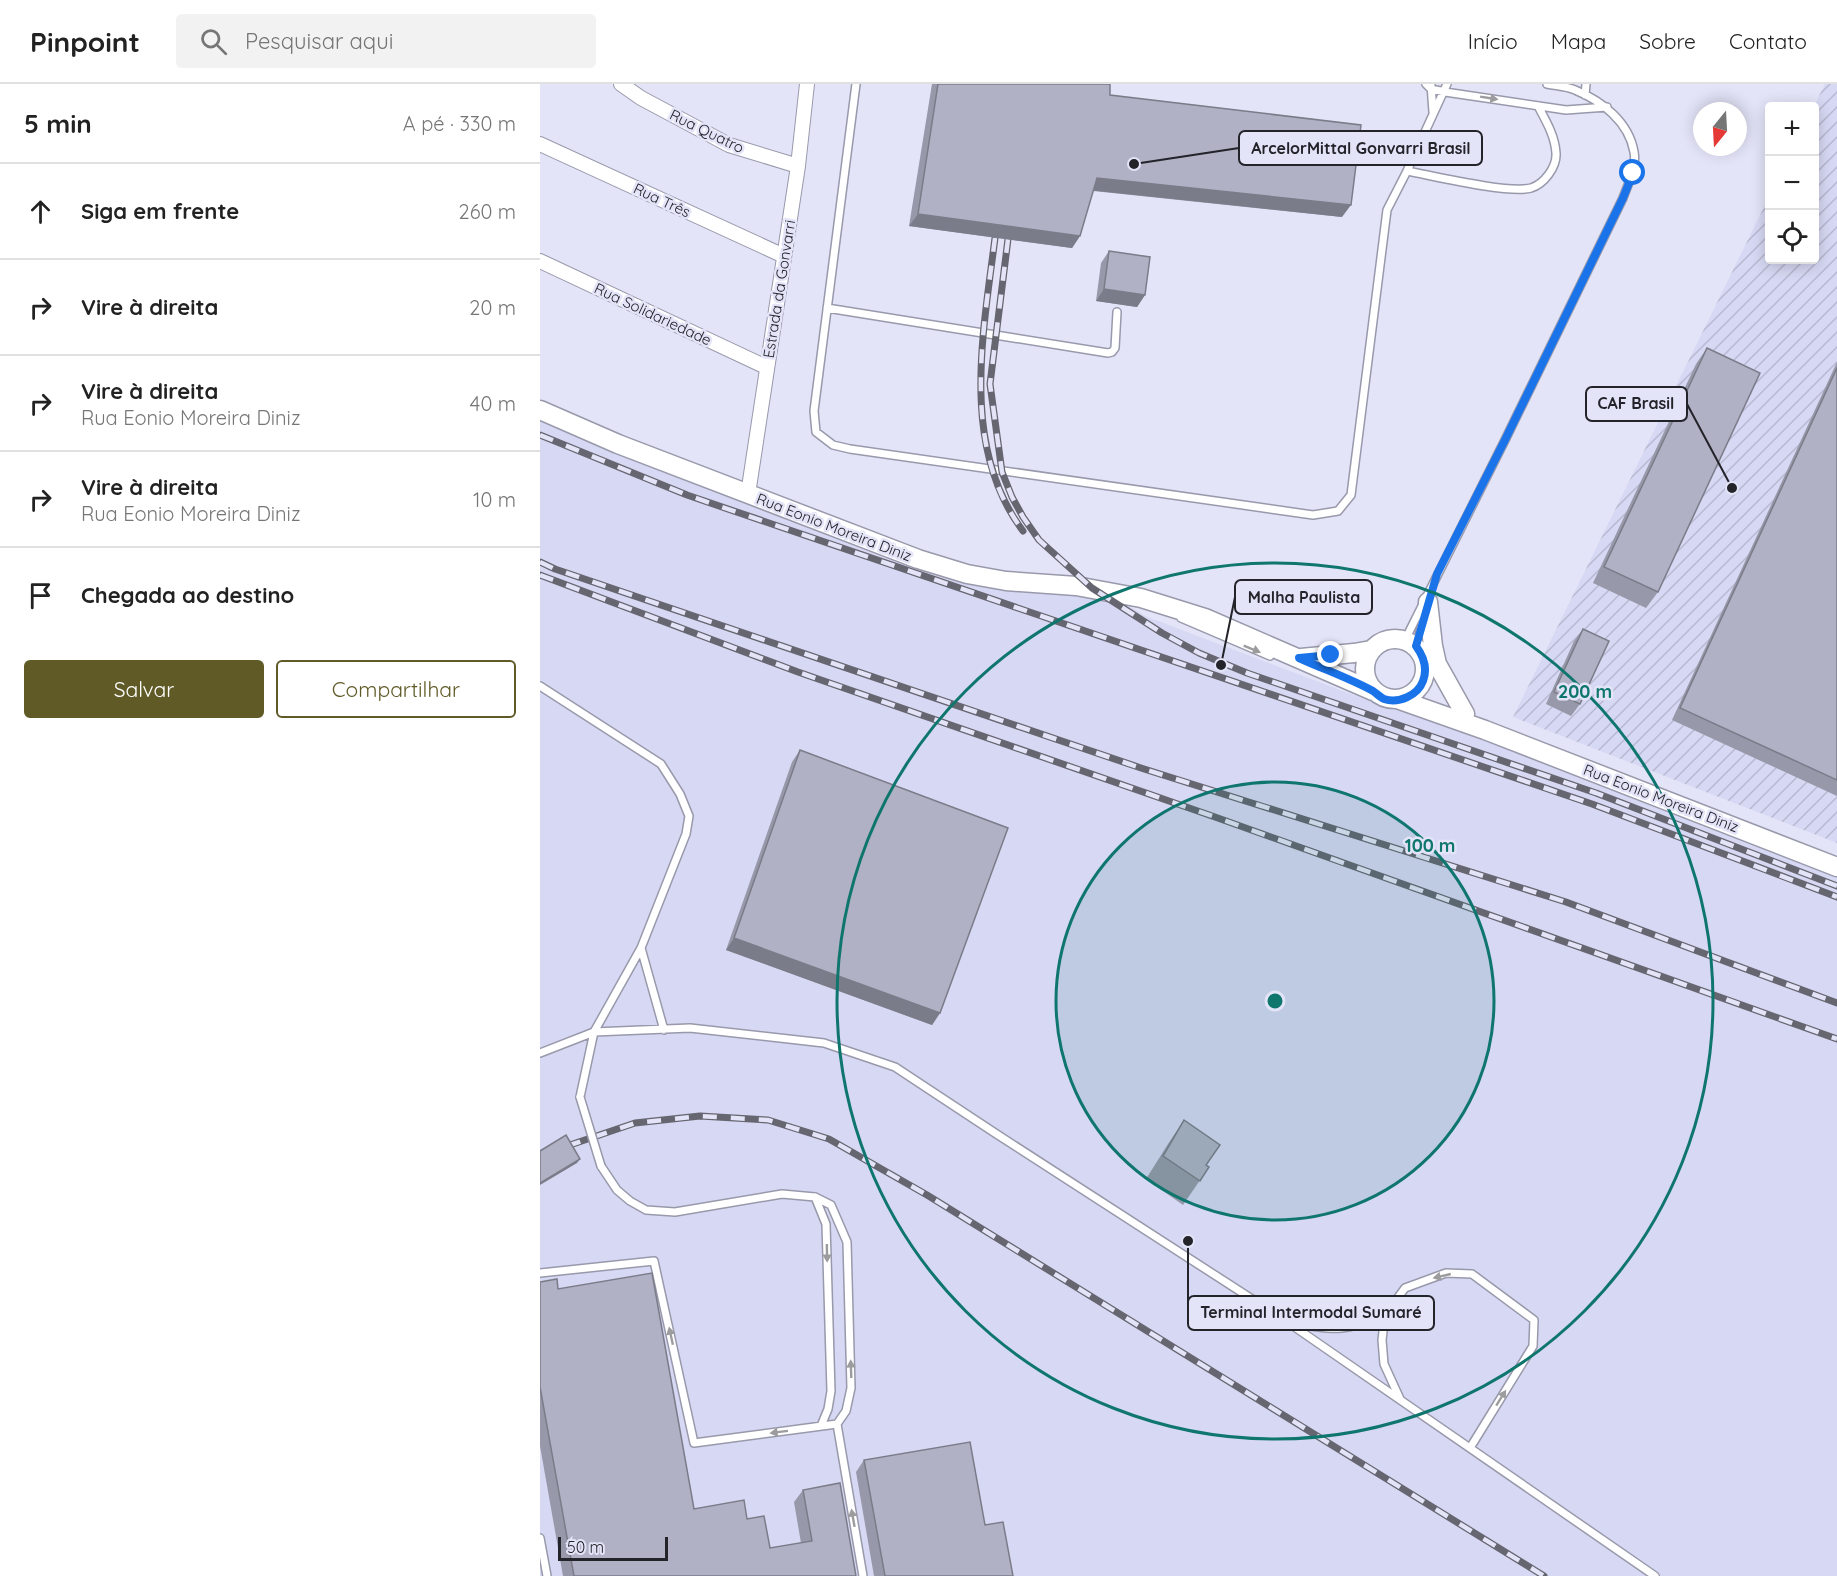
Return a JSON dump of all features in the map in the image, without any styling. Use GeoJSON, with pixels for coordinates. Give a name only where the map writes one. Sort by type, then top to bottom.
{"type":"FeatureCollection","features":[{"type":"Feature","properties":{"kind":"main road","name":"Rua Eonio Moreira Diniz"},"geometry":{"type":"LineString","coordinates":[[540,410],[618,444],[918,559],[967,574],[1006,581],[1076,586],[1142,598],[1205,618],[1386,696],[1485,730],[1837,867]]}},
{"type":"Feature","properties":{"kind":"main road"},"geometry":{"type":"LineString","coordinates":[[1428,602],[1437,664],[1464,714]]}},
{"type":"Feature","properties":{"kind":"main road"},"geometry":{"type":"LineString","coordinates":[[1392,639],[1410,643],[1423,656],[1426,669],[1423,683],[1413,694],[1386,696],[1365,678],[1365,663],[1371,650],[1380,642],[1392,639]]}},
{"type":"Feature","properties":{"kind":"main road","name":"Rua Eonio Moreira Diniz"},"geometry":{"type":"LineString","coordinates":[[1299,658],[1371,650]]}},
{"type":"Feature","properties":{"kind":"main road","name":"Rua Eonio Moreira Diniz"},"geometry":{"type":"LineString","coordinates":[[1426,669],[1443,701],[1485,730]]}},
{"type":"Feature","properties":{"kind":"street","name":"Rua Quatro"},"geometry":{"type":"LineString","coordinates":[[621,84],[642,98],[729,145],[798,166]]}},
{"type":"Feature","properties":{"kind":"street","name":"Estrada da Gonvarri"},"geometry":{"type":"LineString","coordinates":[[748,494],[798,166],[807,84]]}},
{"type":"Feature","properties":{"kind":"street","name":"Rua Três"},"geometry":{"type":"LineString","coordinates":[[540,144],[784,256]]}},
{"type":"Feature","properties":{"kind":"street","name":"Rua Solidariedade"},"geometry":{"type":"LineString","coordinates":[[540,261],[766,367]]}},
{"type":"Feature","properties":{"kind":"lane"},"geometry":{"type":"LineString","coordinates":[[856,84],[813,411],[816,432],[833,445],[1313,515],[1338,511],[1351,495],[1387,210],[1446,88]]}},
{"type":"Feature","properties":{"kind":"lane"},"geometry":{"type":"LineString","coordinates":[[1410,643],[1437,574],[1505,440],[1633,173],[1635,153],[1623,124],[1607,107],[1574,87],[1547,84]]}},
{"type":"Feature","properties":{"kind":"lane"},"geometry":{"type":"LineString","coordinates":[[1585,95],[1586,84]]}},
{"type":"Feature","properties":{"kind":"lane"},"geometry":{"type":"LineString","coordinates":[[1433,115],[1429,86],[1566,111],[1607,107]]}},
{"type":"Feature","properties":{"kind":"lane"},"geometry":{"type":"LineString","coordinates":[[1407,171],[1512,190],[1532,188],[1549,176],[1557,156],[1553,136],[1538,106]]}},
{"type":"Feature","properties":{"kind":"lane"},"geometry":{"type":"LineString","coordinates":[[827,308],[1108,353],[1115,348],[1117,312]]}},
{"type":"Feature","properties":{"kind":"lane"},"geometry":{"type":"LineString","coordinates":[[1410,643],[1428,602],[1437,574]]}},
{"type":"Feature","properties":{"kind":"lane","name":"Rua Eonio Moreira Diniz"},"geometry":{"type":"LineString","coordinates":[[1142,598],[1198,627],[1339,684],[1386,696]]}},
{"type":"Feature","properties":{"kind":"lane"},"geometry":{"type":"LineString","coordinates":[[540,686],[661,764],[680,794],[689,816],[687,834],[641,948],[594,1032],[580,1097],[601,1166],[617,1190],[646,1210],[675,1212],[782,1194],[815,1197],[831,1206],[847,1242],[851,1389],[846,1411],[837,1424],[863,1576]]}},
{"type":"Feature","properties":{"kind":"lane"},"geometry":{"type":"LineString","coordinates":[[641,948],[664,1030]]}},
{"type":"Feature","properties":{"kind":"lane"},"geometry":{"type":"LineString","coordinates":[[540,1053],[594,1032],[690,1028],[824,1043],[895,1067],[1286,1321],[1655,1576]]}},
{"type":"Feature","properties":{"kind":"lane"},"geometry":{"type":"LineString","coordinates":[[815,1197],[826,1224],[831,1391],[828,1410],[821,1426]]}},
{"type":"Feature","properties":{"kind":"lane"},"geometry":{"type":"LineString","coordinates":[[540,1273],[654,1261],[694,1443],[837,1424]]}},
{"type":"Feature","properties":{"kind":"lane"},"geometry":{"type":"LineString","coordinates":[[1286,1321],[1337,1330],[1365,1324],[1384,1315],[1405,1288],[1446,1273],[1472,1274],[1534,1320],[1533,1346],[1470,1448]]}},
{"type":"Feature","properties":{"kind":"lane"},"geometry":{"type":"LineString","coordinates":[[1384,1315],[1382,1340],[1384,1364],[1401,1400]]}},
{"type":"Feature","properties":{"kind":"lane"},"geometry":{"type":"LineString","coordinates":[[540,1538],[547,1576]]}},
{"type":"Feature","properties":{"kind":"shaded area"},"geometry":{"type":"Polygon","coordinates":[[[1825,84],[1837,84],[1837,843],[1513,717],[1765,205],[1765,264],[1819,264],[1819,102],[1816,102],[1825,84]]]}},
{"type":"Feature","properties":{"kind":"shaded area"},"geometry":{"type":"Polygon","coordinates":[[[540,416],[955,579],[986,587],[1115,597],[1145,616],[1385,707],[1403,709],[1453,727],[1837,876],[1837,1576],[540,1576],[540,416]]]}},
{"type":"Feature","properties":{"kind":"building"},"geometry":{"type":"Polygon","coordinates":[[[938,84],[1110,84],[1110,95],[1361,125],[1351,205],[1097,178],[1080,236],[918,214],[938,84]]]}},
{"type":"Feature","properties":{"kind":"building"},"geometry":{"type":"Polygon","coordinates":[[[1109,251],[1150,257],[1145,295],[1104,289],[1109,251]]]}},
{"type":"Feature","properties":{"kind":"building"},"geometry":{"type":"Polygon","coordinates":[[[1707,348],[1760,373],[1658,592],[1604,567],[1707,348]]]}},
{"type":"Feature","properties":{"kind":"building"},"geometry":{"type":"Polygon","coordinates":[[[1837,368],[1837,780],[1680,708],[1837,368]]]}},
{"type":"Feature","properties":{"kind":"building"},"geometry":{"type":"Polygon","coordinates":[[[1583,629],[1609,641],[1580,704],[1554,692],[1583,629]]]}},
{"type":"Feature","properties":{"kind":"building"},"geometry":{"type":"Polygon","coordinates":[[[800,750],[1008,828],[940,1013],[734,938],[800,750]]]}},
{"type":"Feature","properties":{"kind":"building"},"geometry":{"type":"Polygon","coordinates":[[[1184,1120],[1220,1145],[1206,1165],[1209,1167],[1200,1181],[1163,1156],[1184,1120]]]}},
{"type":"Feature","properties":{"kind":"building"},"geometry":{"type":"Polygon","coordinates":[[[566,1135],[580,1159],[540,1183],[540,1151],[566,1135]]]}},
{"type":"Feature","properties":{"kind":"building"},"geometry":{"type":"Polygon","coordinates":[[[652,1273],[694,1509],[744,1500],[747,1519],[764,1516],[770,1548],[812,1541],[803,1490],[840,1483],[856,1576],[574,1576],[540,1387],[540,1282],[557,1279],[558,1289],[652,1273]]]}},
{"type":"Feature","properties":{"kind":"building"},"geometry":{"type":"Polygon","coordinates":[[[970,1442],[985,1525],[1003,1522],[1013,1576],[885,1576],[864,1460],[970,1442]]]}},
{"type":"Feature","properties":{"kind":"railway"},"geometry":{"type":"LineString","coordinates":[[995,238],[982,351],[983,427],[990,463],[1003,498],[1023,531]]}},
{"type":"Feature","properties":{"kind":"railway"},"geometry":{"type":"LineString","coordinates":[[1008,239],[990,384],[1002,472],[1012,497],[1039,540],[1092,588],[1162,633],[1199,653],[1247,673],[1596,793],[1837,886]]}},
{"type":"Feature","properties":{"kind":"railway"},"geometry":{"type":"LineString","coordinates":[[540,435],[687,495],[1592,804],[1837,897]]}},
{"type":"Feature","properties":{"kind":"railway"},"geometry":{"type":"LineString","coordinates":[[540,562],[1141,768],[1566,902],[1837,1003]]}},
{"type":"Feature","properties":{"kind":"railway"},"geometry":{"type":"LineString","coordinates":[[540,575],[798,672],[1215,817],[1837,1039]]}},
{"type":"Feature","properties":{"kind":"railway"},"geometry":{"type":"LineString","coordinates":[[567,1146],[635,1123],[700,1116],[768,1120],[829,1139],[927,1195],[1544,1576]]}},
{"type":"Feature","properties":{"kind":"place","name":"ArcelorMittal Gonvarri Brasil"},"geometry":{"type":"Point","coordinates":[1134,164]}},
{"type":"Feature","properties":{"kind":"place","name":"CAF Brasil"},"geometry":{"type":"Point","coordinates":[1732,488]}},
{"type":"Feature","properties":{"kind":"place","name":"Malha Paulista"},"geometry":{"type":"Point","coordinates":[1221,665]}},
{"type":"Feature","properties":{"kind":"place","name":"Terminal Intermodal Sumaré"},"geometry":{"type":"Point","coordinates":[1188,1241]}},
{"type":"Feature","properties":{"kind":"route"},"geometry":{"type":"LineString","coordinates":[[1331,655],[1299,658],[1373,691],[1384,699],[1400,700],[1413,694],[1423,683],[1426,669],[1423,656],[1416,646],[1437,574],[1505,440],[1633,173]]}}]}
